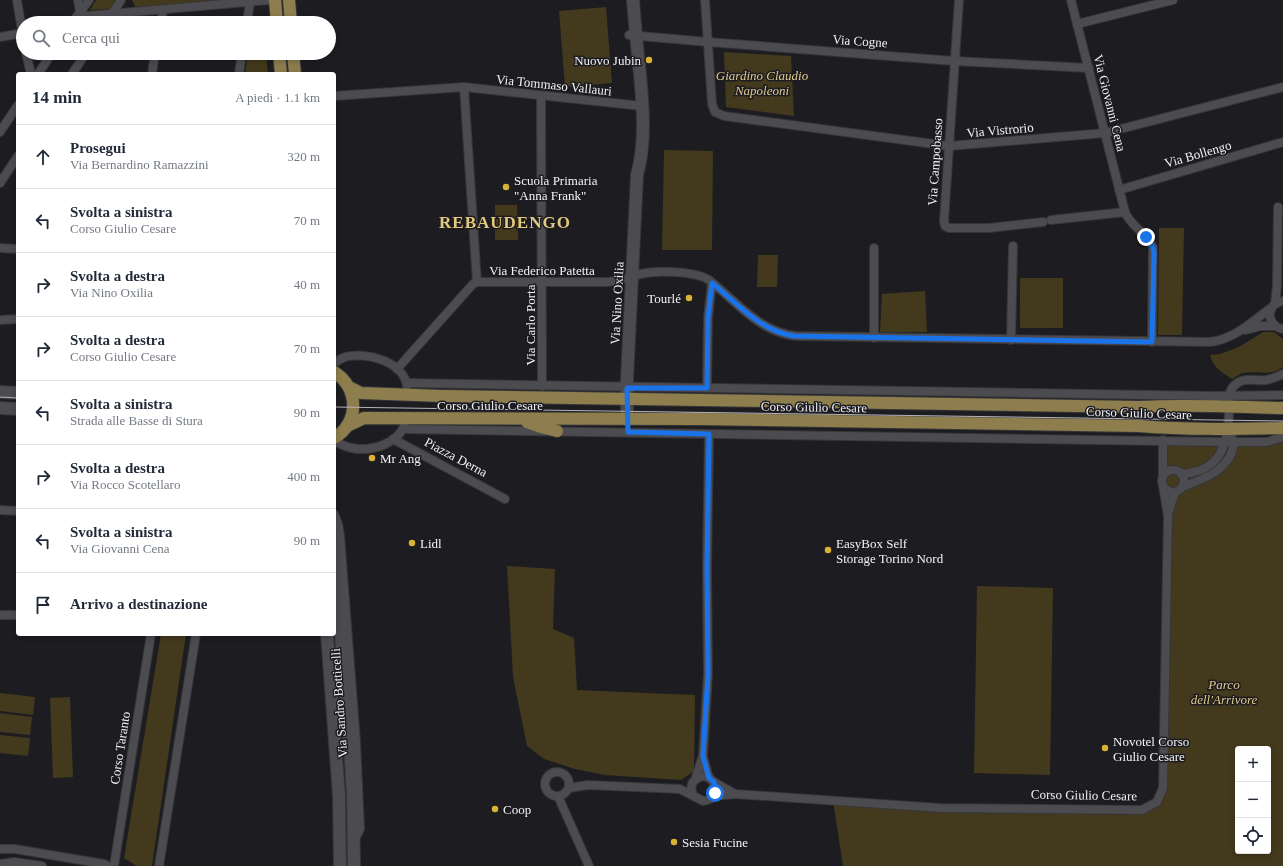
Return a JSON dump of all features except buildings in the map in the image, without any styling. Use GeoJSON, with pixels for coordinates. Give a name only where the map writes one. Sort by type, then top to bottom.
{"type":"FeatureCollection","features":[{"type":"Feature","properties":{"kind":"main road"},"geometry":{"type":"LineString","coordinates":[[275,0],[276,16]]}},
{"type":"Feature","properties":{"kind":"main road"},"geometry":{"type":"LineString","coordinates":[[289,0],[290,16]]}},
{"type":"Feature","properties":{"kind":"main road","name":"Via Nino Oxilia"},"geometry":{"type":"LineString","coordinates":[[625,0],[632,35],[639,105],[641,162],[637,176],[632,277],[627,393],[628,426]]}},
{"type":"Feature","properties":{"kind":"main road","name":"Via Nino Oxilia"},"geometry":{"type":"LineString","coordinates":[[632,35],[633,0]]}},
{"type":"Feature","properties":{"kind":"main road"},"geometry":{"type":"LineString","coordinates":[[280,60],[281,72]]}},
{"type":"Feature","properties":{"kind":"main road"},"geometry":{"type":"LineString","coordinates":[[294,60],[295,72]]}},
{"type":"Feature","properties":{"kind":"main road"},"geometry":{"type":"LineString","coordinates":[[336,373],[349,387],[354,405],[352,418],[347,426],[336,437]]}},
{"type":"Feature","properties":{"kind":"main road","name":"Corso Giulio Cesare"},"geometry":{"type":"LineString","coordinates":[[349,387],[361,393],[407,389],[627,393],[748,401],[1138,407],[1229,401],[1283,408]]}},
{"type":"Feature","properties":{"kind":"main road"},"geometry":{"type":"LineString","coordinates":[[0,392],[16,393]]}},
{"type":"Feature","properties":{"kind":"main road"},"geometry":{"type":"LineString","coordinates":[[0,408],[16,409]]}},
{"type":"Feature","properties":{"kind":"main road","name":"Corso Giulio Cesare"},"geometry":{"type":"LineString","coordinates":[[347,426],[364,418],[405,424],[428,419],[521,419],[628,426],[699,419],[1139,426],[1228,429],[1283,428]]}},
{"type":"Feature","properties":{"kind":"main road"},"geometry":{"type":"LineString","coordinates":[[521,419],[541,427],[557,431]]}},
{"type":"Feature","properties":{"kind":"main road","name":"Via Sandro Botticelli"},"geometry":{"type":"LineString","coordinates":[[336,569],[354,796],[354,866]]}},
{"type":"Feature","properties":{"kind":"main road","name":"Via Sandro Botticelli"},"geometry":{"type":"LineString","coordinates":[[327,636],[339,796],[340,866]]}},
{"type":"Feature","properties":{"kind":"street"},"geometry":{"type":"LineString","coordinates":[[17,0],[20,16]]}},
{"type":"Feature","properties":{"kind":"street"},"geometry":{"type":"LineString","coordinates":[[78,0],[83,14]]}},
{"type":"Feature","properties":{"kind":"street"},"geometry":{"type":"LineString","coordinates":[[83,14],[89,0]]}},
{"type":"Feature","properties":{"kind":"street"},"geometry":{"type":"LineString","coordinates":[[112,14],[121,0]]}},
{"type":"Feature","properties":{"kind":"street"},"geometry":{"type":"LineString","coordinates":[[83,14],[112,14],[269,0]]}},
{"type":"Feature","properties":{"kind":"street"},"geometry":{"type":"LineString","coordinates":[[705,0],[708,42]]}},
{"type":"Feature","properties":{"kind":"street","name":"Via Campobasso"},"geometry":{"type":"LineString","coordinates":[[959,0],[944,221],[946,227],[989,228],[1125,212]]}},
{"type":"Feature","properties":{"kind":"street","name":"Via Giovanni Cena"},"geometry":{"type":"LineString","coordinates":[[1071,0],[1125,212],[1128,219],[1149,240],[1153,247],[1152,342]]}},
{"type":"Feature","properties":{"kind":"street"},"geometry":{"type":"LineString","coordinates":[[1077,24],[1173,0]]}},
{"type":"Feature","properties":{"kind":"street"},"geometry":{"type":"LineString","coordinates":[[248,16],[250,2]]}},
{"type":"Feature","properties":{"kind":"street"},"geometry":{"type":"LineString","coordinates":[[162,16],[163,10]]}},
{"type":"Feature","properties":{"kind":"street"},"geometry":{"type":"LineString","coordinates":[[0,36],[16,35]]}},
{"type":"Feature","properties":{"kind":"street","name":"Via Cogne"},"geometry":{"type":"LineString","coordinates":[[632,35],[954,60],[1089,68]]}},
{"type":"Feature","properties":{"kind":"street","name":"Via Vistrorio"},"geometry":{"type":"LineString","coordinates":[[708,42],[712,104],[715,112],[721,116],[949,146],[1105,133],[1283,87]]}},
{"type":"Feature","properties":{"kind":"street"},"geometry":{"type":"LineString","coordinates":[[28,60],[31,72]]}},
{"type":"Feature","properties":{"kind":"street"},"geometry":{"type":"LineString","coordinates":[[39,72],[47,60]]}},
{"type":"Feature","properties":{"kind":"street"},"geometry":{"type":"LineString","coordinates":[[73,72],[81,60]]}},
{"type":"Feature","properties":{"kind":"street"},"geometry":{"type":"LineString","coordinates":[[152,72],[154,60]]}},
{"type":"Feature","properties":{"kind":"street"},"geometry":{"type":"LineString","coordinates":[[239,72],[241,60]]}},
{"type":"Feature","properties":{"kind":"street"},"geometry":{"type":"LineString","coordinates":[[336,96],[464,87]]}},
{"type":"Feature","properties":{"kind":"street","name":"Via Tommaso Vallauri"},"geometry":{"type":"LineString","coordinates":[[464,87],[639,105]]}},
{"type":"Feature","properties":{"kind":"street","name":"Via Federico Patetta"},"geometry":{"type":"LineString","coordinates":[[464,87],[477,282],[608,282],[620,281],[650,273],[689,273],[701,276],[712,283],[758,322],[776,332],[797,336],[1210,342],[1224,339],[1240,331]]}},
{"type":"Feature","properties":{"kind":"street","name":"Via Carlo Porta"},"geometry":{"type":"LineString","coordinates":[[541,96],[542,386]]}},
{"type":"Feature","properties":{"kind":"street"},"geometry":{"type":"LineString","coordinates":[[0,132],[16,107]]}},
{"type":"Feature","properties":{"kind":"street","name":"Via Bollengo"},"geometry":{"type":"LineString","coordinates":[[1119,190],[1283,142]]}},
{"type":"Feature","properties":{"kind":"street"},"geometry":{"type":"LineString","coordinates":[[0,183],[16,159]]}},
{"type":"Feature","properties":{"kind":"street"},"geometry":{"type":"LineString","coordinates":[[8,172],[16,170]]}},
{"type":"Feature","properties":{"kind":"street"},"geometry":{"type":"LineString","coordinates":[[1278,207],[1277,292],[1270,310],[1270,317],[1280,329]]}},
{"type":"Feature","properties":{"kind":"street"},"geometry":{"type":"LineString","coordinates":[[1011,340],[1013,246]]}},
{"type":"Feature","properties":{"kind":"street"},"geometry":{"type":"LineString","coordinates":[[0,248],[16,249]]}},
{"type":"Feature","properties":{"kind":"street"},"geometry":{"type":"LineString","coordinates":[[874,248],[874,338]]}},
{"type":"Feature","properties":{"kind":"street"},"geometry":{"type":"LineString","coordinates":[[1277,277],[1283,285]]}},
{"type":"Feature","properties":{"kind":"street"},"geometry":{"type":"LineString","coordinates":[[397,369],[463,295],[477,282]]}},
{"type":"Feature","properties":{"kind":"street"},"geometry":{"type":"LineString","coordinates":[[707,388],[708,317],[712,283]]}},
{"type":"Feature","properties":{"kind":"street"},"geometry":{"type":"LineString","coordinates":[[1240,331],[1273,305],[1283,301]]}},
{"type":"Feature","properties":{"kind":"street"},"geometry":{"type":"LineString","coordinates":[[0,320],[16,319]]}},
{"type":"Feature","properties":{"kind":"street"},"geometry":{"type":"LineString","coordinates":[[1240,331],[1258,327],[1280,329]]}},
{"type":"Feature","properties":{"kind":"street"},"geometry":{"type":"LineString","coordinates":[[336,362],[345,357],[364,356],[381,360],[397,369],[407,389]]}},
{"type":"Feature","properties":{"kind":"street"},"geometry":{"type":"LineString","coordinates":[[1182,487],[1184,479],[1176,470],[1170,470],[1163,475],[1161,480],[1163,486],[1169,492],[1175,492],[1182,487],[1211,475],[1220,469],[1231,454],[1228,429],[1231,389],[1238,382],[1246,380],[1267,380],[1283,374]]}},
{"type":"Feature","properties":{"kind":"street","name":"Corso Giulio Cesare"},"geometry":{"type":"LineString","coordinates":[[407,389],[542,386],[627,393],[707,388],[1229,401],[1283,395]]}},
{"type":"Feature","properties":{"kind":"street","name":"Corso Giulio Cesare"},"geometry":{"type":"LineString","coordinates":[[723,389],[748,401]]}},
{"type":"Feature","properties":{"kind":"street"},"geometry":{"type":"LineString","coordinates":[[428,419],[448,429]]}},
{"type":"Feature","properties":{"kind":"street"},"geometry":{"type":"LineString","coordinates":[[336,440],[348,447],[360,449],[382,446],[393,440],[405,424]]}},
{"type":"Feature","properties":{"kind":"street","name":"Corso Giulio Cesare"},"geometry":{"type":"LineString","coordinates":[[405,424],[448,429],[557,431],[628,426],[709,434],[1229,442],[1267,442],[1283,437]]}},
{"type":"Feature","properties":{"kind":"street"},"geometry":{"type":"LineString","coordinates":[[693,795],[691,787],[703,756],[708,674],[707,567],[709,434]]}},
{"type":"Feature","properties":{"kind":"street","name":"Piazza Derna"},"geometry":{"type":"LineString","coordinates":[[393,440],[505,498]]}},
{"type":"Feature","properties":{"kind":"street","name":"Corso Giulio Cesare"},"geometry":{"type":"LineString","coordinates":[[1163,440],[1163,475]]}},
{"type":"Feature","properties":{"kind":"street"},"geometry":{"type":"LineString","coordinates":[[1181,474],[1192,473],[1214,462],[1229,442]]}},
{"type":"Feature","properties":{"kind":"street","name":"Corso Giulio Cesare"},"geometry":{"type":"LineString","coordinates":[[713,796],[735,794],[960,808],[1142,810],[1157,802],[1163,788],[1168,516],[1163,486]]}},
{"type":"Feature","properties":{"kind":"street","name":"Corso Giulio Cesare"},"geometry":{"type":"LineString","coordinates":[[1168,516],[1175,492]]}},
{"type":"Feature","properties":{"kind":"street"},"geometry":{"type":"LineString","coordinates":[[0,510],[16,511]]}},
{"type":"Feature","properties":{"kind":"street","name":"Via Sandro Botticelli"},"geometry":{"type":"LineString","coordinates":[[336,519],[339,530],[340,618]]}},
{"type":"Feature","properties":{"kind":"street"},"geometry":{"type":"LineString","coordinates":[[0,615],[16,615]]}},
{"type":"Feature","properties":{"kind":"street","name":"Corso Taranto"},"geometry":{"type":"LineString","coordinates":[[114,866],[151,636]]}},
{"type":"Feature","properties":{"kind":"street"},"geometry":{"type":"LineString","coordinates":[[159,866],[196,636]]}},
{"type":"Feature","properties":{"kind":"street","name":"Via Sandro Botticelli"},"geometry":{"type":"LineString","coordinates":[[322,636],[332,763],[334,815],[340,832]]}},
{"type":"Feature","properties":{"kind":"street"},"geometry":{"type":"LineString","coordinates":[[569,788],[568,779],[564,773],[556,771],[550,773],[546,778],[545,785],[548,791],[551,794],[558,796],[564,794],[569,788],[588,785],[680,789],[696,798],[706,801],[713,796],[716,789],[711,780],[703,756]]}},
{"type":"Feature","properties":{"kind":"street"},"geometry":{"type":"LineString","coordinates":[[680,789],[703,776],[735,794]]}},
{"type":"Feature","properties":{"kind":"street"},"geometry":{"type":"LineString","coordinates":[[568,779],[588,785]]}},
{"type":"Feature","properties":{"kind":"street"},"geometry":{"type":"LineString","coordinates":[[558,796],[589,866]]}},
{"type":"Feature","properties":{"kind":"street"},"geometry":{"type":"LineString","coordinates":[[0,849],[15,849],[104,864],[108,866]]}},
{"type":"Feature","properties":{"kind":"street"},"geometry":{"type":"LineString","coordinates":[[0,864],[14,862],[38,866],[37,853]]}},
{"type":"Feature","properties":{"kind":"green space"},"geometry":{"type":"Polygon","coordinates":[[[96,0],[115,0],[110,9],[90,10],[96,0]]]}},
{"type":"Feature","properties":{"kind":"green space"},"geometry":{"type":"Polygon","coordinates":[[[132,0],[239,0],[136,8],[132,0]]]}},
{"type":"Feature","properties":{"kind":"green space"},"geometry":{"type":"Polygon","coordinates":[[[606,7],[612,83],[565,87],[559,11],[606,7]]]}},
{"type":"Feature","properties":{"kind":"green space","name":"Giardino Claudio Napoleoni"},"geometry":{"type":"Polygon","coordinates":[[[724,52],[791,56],[794,116],[726,107],[724,52]]]}},
{"type":"Feature","properties":{"kind":"green space"},"geometry":{"type":"Polygon","coordinates":[[[247,60],[267,60],[268,72],[245,72],[247,60]]]}},
{"type":"Feature","properties":{"kind":"green space"},"geometry":{"type":"Polygon","coordinates":[[[664,150],[713,151],[712,250],[662,250],[664,150]]]}},
{"type":"Feature","properties":{"kind":"green space"},"geometry":{"type":"Polygon","coordinates":[[[495,205],[517,205],[518,240],[495,240],[495,205]]]}},
{"type":"Feature","properties":{"kind":"green space"},"geometry":{"type":"Polygon","coordinates":[[[1159,228],[1184,228],[1182,335],[1158,335],[1159,228]]]}},
{"type":"Feature","properties":{"kind":"green space"},"geometry":{"type":"Polygon","coordinates":[[[758,255],[778,255],[777,287],[757,287],[758,255]]]}},
{"type":"Feature","properties":{"kind":"green space"},"geometry":{"type":"Polygon","coordinates":[[[1020,278],[1063,278],[1063,328],[1020,328],[1020,278]]]}},
{"type":"Feature","properties":{"kind":"green space"},"geometry":{"type":"Polygon","coordinates":[[[925,291],[927,332],[880,332],[882,294],[925,291]]]}},
{"type":"Feature","properties":{"kind":"green space"},"geometry":{"type":"Polygon","coordinates":[[[1263,332],[1274,332],[1283,339],[1283,367],[1269,373],[1243,373],[1232,379],[1218,369],[1213,363],[1210,355],[1220,354],[1239,347],[1263,332]]]}},
{"type":"Feature","properties":{"kind":"green space","name":"Parco dell'Arrivore"},"geometry":{"type":"Polygon","coordinates":[[[1283,438],[1283,866],[843,866],[833,801],[1142,810],[1157,802],[1163,788],[1168,531],[1163,440],[1283,438]]]}},
{"type":"Feature","properties":{"kind":"green space"},"geometry":{"type":"Polygon","coordinates":[[[507,566],[555,569],[553,629],[574,638],[577,690],[695,695],[694,771],[681,780],[605,775],[575,769],[544,759],[527,746],[513,677],[507,566]]]}},
{"type":"Feature","properties":{"kind":"green space"},"geometry":{"type":"Polygon","coordinates":[[[977,586],[1053,588],[1050,775],[974,773],[977,586]]]}},
{"type":"Feature","properties":{"kind":"green space"},"geometry":{"type":"Polygon","coordinates":[[[161,636],[186,636],[152,866],[137,866],[124,858],[161,636]]]}},
{"type":"Feature","properties":{"kind":"green space"},"geometry":{"type":"Polygon","coordinates":[[[0,693],[35,697],[33,715],[0,711],[0,693]]]}},
{"type":"Feature","properties":{"kind":"green space"},"geometry":{"type":"Polygon","coordinates":[[[70,697],[73,777],[53,778],[50,698],[70,697]]]}},
{"type":"Feature","properties":{"kind":"green space"},"geometry":{"type":"Polygon","coordinates":[[[0,713],[32,717],[30,735],[0,732],[0,713]]]}},
{"type":"Feature","properties":{"kind":"green space"},"geometry":{"type":"Polygon","coordinates":[[[0,735],[30,738],[28,756],[0,753],[0,735]]]}},
{"type":"Feature","properties":{"kind":"tram line"},"geometry":{"type":"LineString","coordinates":[[0,397],[16,398]]}},
{"type":"Feature","properties":{"kind":"tram line"},"geometry":{"type":"LineString","coordinates":[[336,407],[1283,421]]}},
{"type":"Feature","properties":{"kind":"place","name":"Nuovo Jubin"},"geometry":{"type":"Point","coordinates":[649,60]}},
{"type":"Feature","properties":{"kind":"place","name":"Scuola Primaria \"Anna Frank\""},"geometry":{"type":"Point","coordinates":[506,187]}},
{"type":"Feature","properties":{"kind":"place","name":"Tourlé"},"geometry":{"type":"Point","coordinates":[689,298]}},
{"type":"Feature","properties":{"kind":"place","name":"Mr Ang"},"geometry":{"type":"Point","coordinates":[372,458]}},
{"type":"Feature","properties":{"kind":"place","name":"Lidl"},"geometry":{"type":"Point","coordinates":[412,543]}},
{"type":"Feature","properties":{"kind":"place","name":"EasyBox Self Storage Torino Nord"},"geometry":{"type":"Point","coordinates":[828,550]}},
{"type":"Feature","properties":{"kind":"place","name":"Novotel Corso Giulio Cesare"},"geometry":{"type":"Point","coordinates":[1105,748]}},
{"type":"Feature","properties":{"kind":"place","name":"Coop"},"geometry":{"type":"Point","coordinates":[495,809]}},
{"type":"Feature","properties":{"kind":"place","name":"Sesia Fucine"},"geometry":{"type":"Point","coordinates":[674,842]}},
{"type":"Feature","properties":{"kind":"district","name":"REBAUDENGO"},"geometry":{"type":"Point","coordinates":[505,222]}},
{"type":"Feature","properties":{"kind":"route"},"geometry":{"type":"LineString","coordinates":[[715,793],[715,785],[709,778],[703,756],[708,674],[707,567],[709,434],[628,432],[627,388],[707,388],[708,317],[712,283],[756,320],[769,329],[786,335],[1152,342],[1154,252],[1152,245],[1146,237]]}}]}
